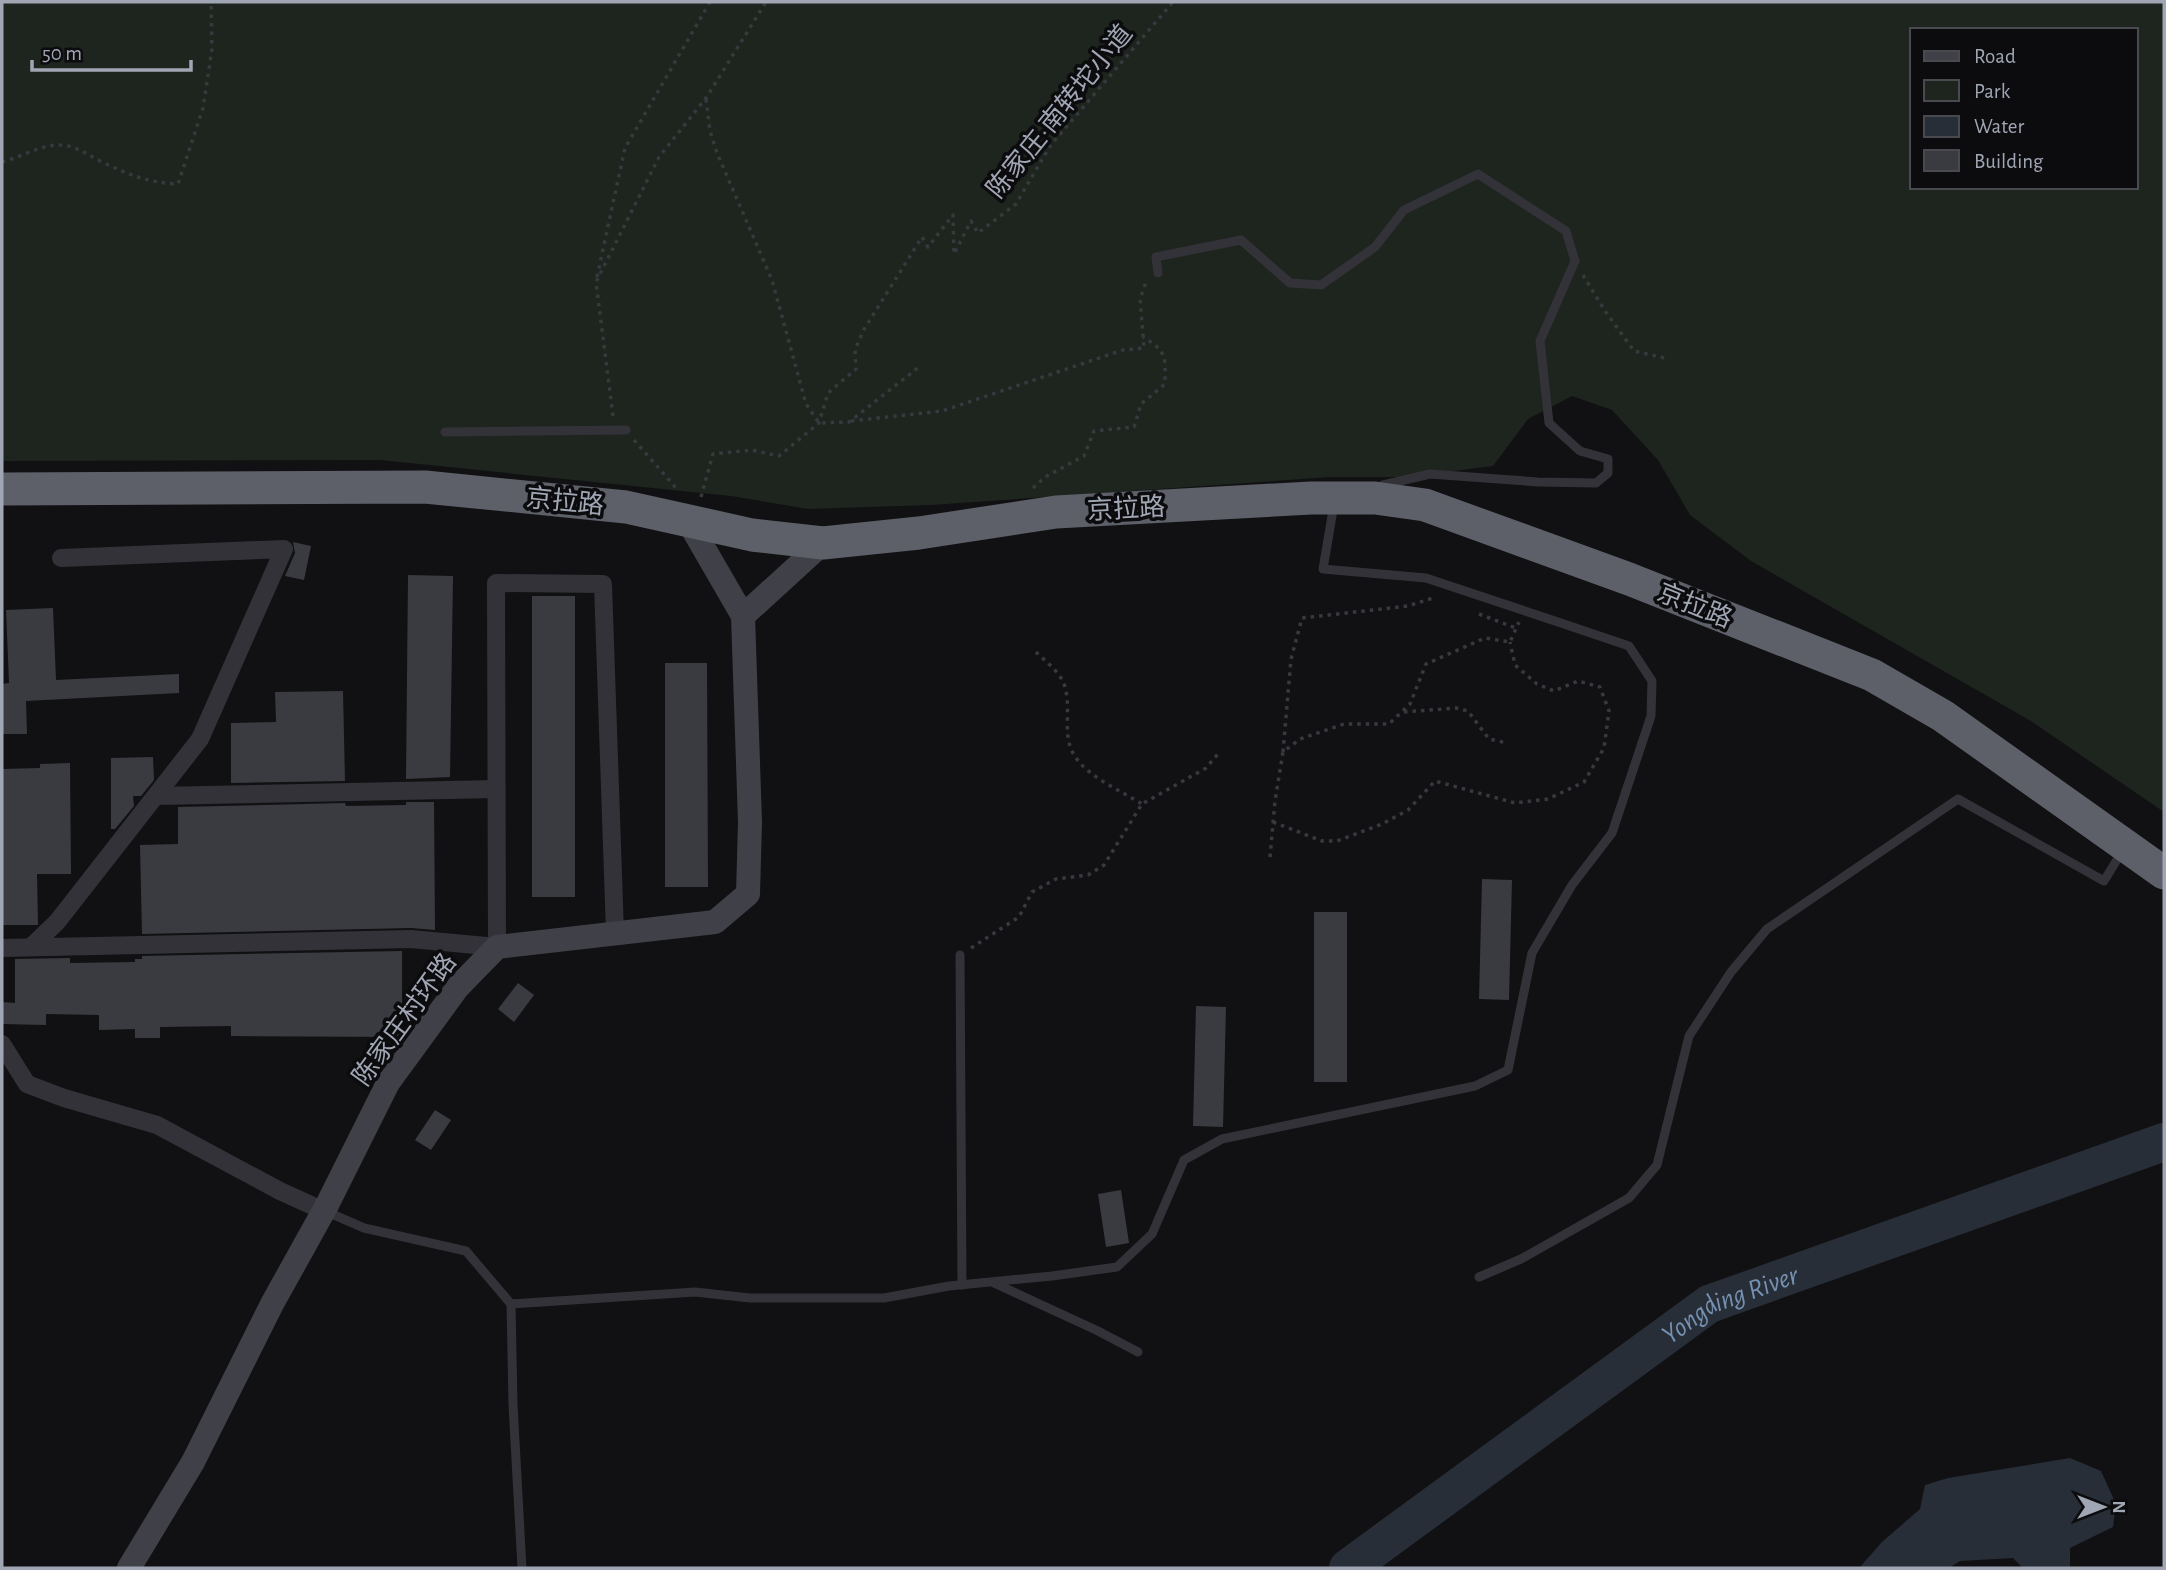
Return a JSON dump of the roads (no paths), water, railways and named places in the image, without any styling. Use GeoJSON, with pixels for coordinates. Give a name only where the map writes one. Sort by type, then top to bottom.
{"type":"FeatureCollection","features":[{"type":"Feature","properties":{"kind":"highway","name":"京拉路"},"geometry":{"type":"LineString","coordinates":[[2,489],[425,487],[626,507],[752,536],[823,543],[919,533],[1056,512],[1335,498],[1374,498],[1425,505],[1629,579],[1872,675],[1943,716],[2164,873]]}},
{"type":"Feature","properties":{"kind":"street"},"geometry":{"type":"LineString","coordinates":[[698,523],[743,616],[823,543]]}},
{"type":"Feature","properties":{"kind":"street"},"geometry":{"type":"LineString","coordinates":[[32,946],[57,922],[200,739],[284,549],[61,558]]}},
{"type":"Feature","properties":{"kind":"street"},"geometry":{"type":"LineString","coordinates":[[2,948],[411,939],[498,947],[496,583],[603,584],[615,933]]}},
{"type":"Feature","properties":{"kind":"street","name":"陈家庄村环路"},"geometry":{"type":"LineString","coordinates":[[129,1568],[193,1462],[388,1083],[458,987],[498,947],[715,922],[748,894],[750,822],[743,616]]}},
{"type":"Feature","properties":{"kind":"street"},"geometry":{"type":"LineString","coordinates":[[156,796],[496,789]]}},
{"type":"Feature","properties":{"kind":"street"},"geometry":{"type":"LineString","coordinates":[[2,1044],[27,1084],[64,1098],[157,1125],[280,1191],[324,1210]]}},
{"type":"Feature","properties":{"kind":"lane"},"geometry":{"type":"LineString","coordinates":[[1158,273],[1156,257],[1241,240],[1290,284],[1321,285],[1375,247],[1404,210],[1478,174],[1566,231],[1575,261],[1540,341],[1549,423],[1580,451],[1608,459],[1608,473],[1596,483],[1538,482],[1430,474],[1383,485],[1374,498]]}},
{"type":"Feature","properties":{"kind":"lane"},"geometry":{"type":"LineString","coordinates":[[445,432],[626,430]]}},
{"type":"Feature","properties":{"kind":"lane"},"geometry":{"type":"LineString","coordinates":[[511,1304],[695,1292],[750,1298],[884,1298],[962,1285],[1117,1266],[1152,1234],[1184,1160],[1222,1139],[1475,1086],[1508,1070],[1532,953],[1572,885],[1612,833],[1651,716],[1652,681],[1629,646],[1426,578],[1324,569],[1335,498]]}},
{"type":"Feature","properties":{"kind":"lane"},"geometry":{"type":"LineString","coordinates":[[1479,1277],[1521,1259],[1629,1198],[1657,1165],[1689,1036],[1731,971],[1767,929],[1958,799],[2104,881],[2126,845]]}},
{"type":"Feature","properties":{"kind":"lane"},"geometry":{"type":"LineString","coordinates":[[960,955],[962,1285]]}},
{"type":"Feature","properties":{"kind":"lane"},"geometry":{"type":"LineString","coordinates":[[324,1210],[364,1228],[466,1251],[511,1304],[513,1405],[522,1568]]}},
{"type":"Feature","properties":{"kind":"lane"},"geometry":{"type":"LineString","coordinates":[[992,1282],[1138,1352]]}},
{"type":"Feature","properties":{"kind":"water"},"geometry":{"type":"Polygon","coordinates":[[[2070,1458],[2101,1471],[2116,1504],[2113,1527],[2070,1548],[2070,1568],[2023,1568],[2013,1558],[1960,1561],[1949,1568],[1859,1568],[1882,1542],[1920,1509],[1925,1485],[1948,1478],[2070,1458]]]}},
{"type":"Feature","properties":{"kind":"waterway","name":"Yongding River"},"geometry":{"type":"LineString","coordinates":[[1348,1568],[1709,1304],[2164,1142]]}}]}
